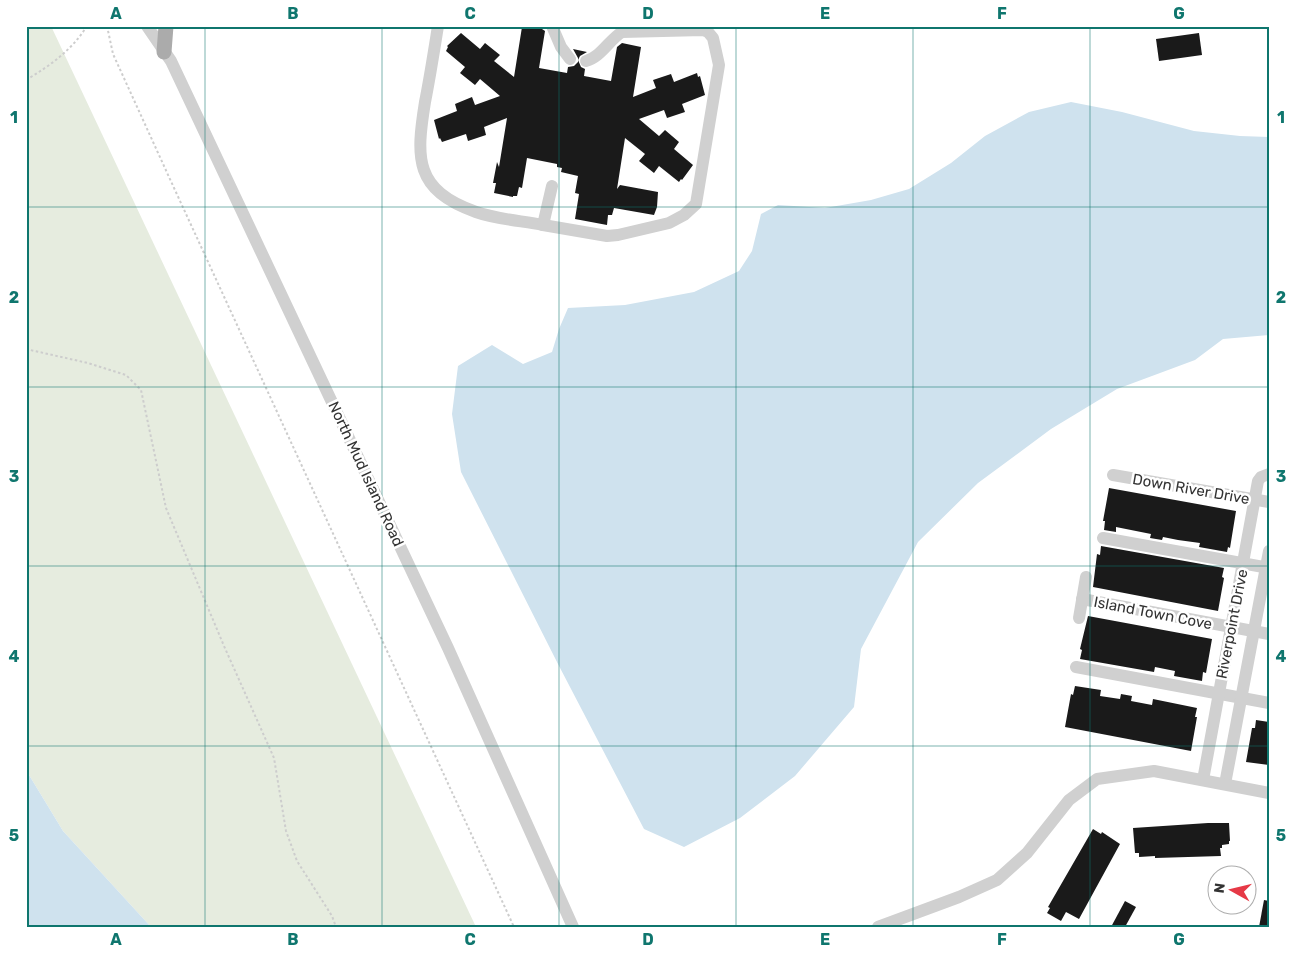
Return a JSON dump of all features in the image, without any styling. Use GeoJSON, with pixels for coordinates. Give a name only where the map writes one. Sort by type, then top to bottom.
{"type":"FeatureCollection","features":[{"type":"Feature","properties":{"kind":"main road"},"geometry":{"type":"LineString","coordinates":[[164,52],[166,26]]}},
{"type":"Feature","properties":{"kind":"street","name":"North Mud Island Road"},"geometry":{"type":"LineString","coordinates":[[147,26],[171,61],[448,648],[573,927]]}},
{"type":"Feature","properties":{"kind":"street"},"geometry":{"type":"LineString","coordinates":[[438,26],[419,138],[420,158],[424,170],[433,186],[444,196],[477,213],[607,236],[669,222],[684,215],[696,204],[719,65],[713,38],[708,32],[703,30],[622,29],[601,52],[591,60],[586,61]]}},
{"type":"Feature","properties":{"kind":"street"},"geometry":{"type":"LineString","coordinates":[[552,26],[561,47],[570,59]]}},
{"type":"Feature","properties":{"kind":"street"},"geometry":{"type":"LineString","coordinates":[[543,225],[552,186]]}},
{"type":"Feature","properties":{"kind":"street","name":"Riverpoint Drive"},"geometry":{"type":"LineString","coordinates":[[1203,780],[1258,481],[1261,477],[1269,474]]}},
{"type":"Feature","properties":{"kind":"street","name":"Down River Drive"},"geometry":{"type":"LineString","coordinates":[[1113,475],[1269,502]]}},
{"type":"Feature","properties":{"kind":"street"},"geometry":{"type":"LineString","coordinates":[[1104,538],[1267,568]]}},
{"type":"Feature","properties":{"kind":"street","name":"Riverpoint Drive"},"geometry":{"type":"LineString","coordinates":[[1225,784],[1269,551]]}},
{"type":"Feature","properties":{"kind":"street","name":"Island Town Cove"},"geometry":{"type":"LineString","coordinates":[[1079,618],[1086,577]]}},
{"type":"Feature","properties":{"kind":"street","name":"Island Town Cove"},"geometry":{"type":"LineString","coordinates":[[1082,599],[1269,634]]}},
{"type":"Feature","properties":{"kind":"street"},"geometry":{"type":"LineString","coordinates":[[1076,667],[1269,703]]}},
{"type":"Feature","properties":{"kind":"street"},"geometry":{"type":"LineString","coordinates":[[878,927],[959,897],[997,880],[1027,853],[1069,800],[1097,779],[1154,771],[1269,793]]}},
{"type":"Feature","properties":{"kind":"path"},"geometry":{"type":"LineString","coordinates":[[26,80],[51,66],[78,40],[87,26]]}},
{"type":"Feature","properties":{"kind":"path"},"geometry":{"type":"LineString","coordinates":[[107,26],[113,54],[514,927]]}},
{"type":"Feature","properties":{"kind":"path"},"geometry":{"type":"LineString","coordinates":[[26,349],[88,363],[126,375],[141,390],[166,508],[274,758],[286,831],[297,861],[332,916],[336,927]]}},
{"type":"Feature","properties":{"kind":"shaded area"},"geometry":{"type":"Polygon","coordinates":[[[26,26],[51,26],[476,927],[151,927],[63,831],[26,770],[26,26]]]}},
{"type":"Feature","properties":{"kind":"water"},"geometry":{"type":"Polygon","coordinates":[[[1071,102],[1122,112],[1194,131],[1269,137],[1269,335],[1223,339],[1195,360],[1117,389],[1051,429],[978,483],[918,542],[861,649],[854,707],[795,776],[740,818],[684,847],[644,829],[461,472],[452,414],[458,366],[492,345],[523,364],[552,352],[568,308],[625,305],[694,292],[739,271],[752,251],[761,214],[778,205],[825,208],[871,200],[909,189],[951,163],[985,136],[1029,112],[1071,102]]]}},
{"type":"Feature","properties":{"kind":"water"},"geometry":{"type":"Polygon","coordinates":[[[26,770],[63,831],[151,927],[26,927],[26,770]]]}},
{"type":"Feature","properties":{"kind":"building"},"geometry":{"type":"Polygon","coordinates":[[[522,27],[545,31],[539,68],[567,73],[568,67],[574,66],[578,60],[581,67],[585,69],[584,76],[611,81],[617,47],[622,43],[641,47],[633,97],[656,88],[653,80],[671,74],[674,82],[697,73],[698,77],[700,76],[705,95],[682,104],[685,112],[667,118],[664,110],[639,119],[659,136],[665,130],[679,142],[674,149],[693,165],[682,180],[679,182],[659,166],[654,173],[639,161],[645,154],[625,138],[617,189],[620,185],[658,192],[657,207],[654,215],[614,208],[612,215],[608,215],[607,225],[575,219],[579,194],[575,193],[578,176],[561,172],[562,168],[557,167],[557,164],[527,158],[522,188],[519,187],[517,196],[513,197],[494,193],[496,183],[493,183],[497,162],[499,167],[507,118],[484,127],[486,135],[468,141],[466,134],[442,142],[439,139],[434,120],[457,111],[455,104],[472,97],[475,105],[500,96],[480,79],[475,85],[460,73],[465,67],[446,51],[447,46],[461,33],[480,49],[485,43],[500,55],[494,61],[514,77],[522,27]]]}},
{"type":"Feature","properties":{"kind":"building"},"geometry":{"type":"Polygon","coordinates":[[[1199,33],[1202,55],[1159,61],[1156,39],[1199,33]]]}},
{"type":"Feature","properties":{"kind":"building"},"geometry":{"type":"Polygon","coordinates":[[[573,49],[587,52],[580,56],[578,60],[573,49]]]}},
{"type":"Feature","properties":{"kind":"building"},"geometry":{"type":"Polygon","coordinates":[[[1109,488],[1236,511],[1230,548],[1228,547],[1227,552],[1199,547],[1200,543],[1163,537],[1162,540],[1150,538],[1151,534],[1116,527],[1116,532],[1104,530],[1105,521],[1103,521],[1109,488]]]}},
{"type":"Feature","properties":{"kind":"building"},"geometry":{"type":"Polygon","coordinates":[[[1101,546],[1224,568],[1218,611],[1093,587],[1097,554],[1100,555],[1101,546]]]}},
{"type":"Feature","properties":{"kind":"building"},"geometry":{"type":"Polygon","coordinates":[[[1088,616],[1212,639],[1206,673],[1203,672],[1202,681],[1174,676],[1175,671],[1155,667],[1154,672],[1080,659],[1082,650],[1080,649],[1088,616]]]}},
{"type":"Feature","properties":{"kind":"building"},"geometry":{"type":"Polygon","coordinates":[[[1075,686],[1101,690],[1100,696],[1120,699],[1121,694],[1132,696],[1131,701],[1152,705],[1153,699],[1197,708],[1191,751],[1065,727],[1071,694],[1073,695],[1075,686]]]}},
{"type":"Feature","properties":{"kind":"building"},"geometry":{"type":"Polygon","coordinates":[[[1256,720],[1269,722],[1269,765],[1246,762],[1252,728],[1255,728],[1256,720]]]}},
{"type":"Feature","properties":{"kind":"building"},"geometry":{"type":"Polygon","coordinates":[[[1229,823],[1230,841],[1229,844],[1222,845],[1222,848],[1220,848],[1221,856],[1155,858],[1155,856],[1139,857],[1139,853],[1135,853],[1133,828],[1229,823]]]}},
{"type":"Feature","properties":{"kind":"building"},"geometry":{"type":"Polygon","coordinates":[[[1093,829],[1101,834],[1102,832],[1120,844],[1079,919],[1066,912],[1061,921],[1047,913],[1050,908],[1048,907],[1093,829]]]}},
{"type":"Feature","properties":{"kind":"building"},"geometry":{"type":"Polygon","coordinates":[[[1264,900],[1269,901],[1269,927],[1259,927],[1264,900]]]}},
{"type":"Feature","properties":{"kind":"building"},"geometry":{"type":"Polygon","coordinates":[[[1125,901],[1136,907],[1125,927],[1111,927],[1125,901]]]}}]}
